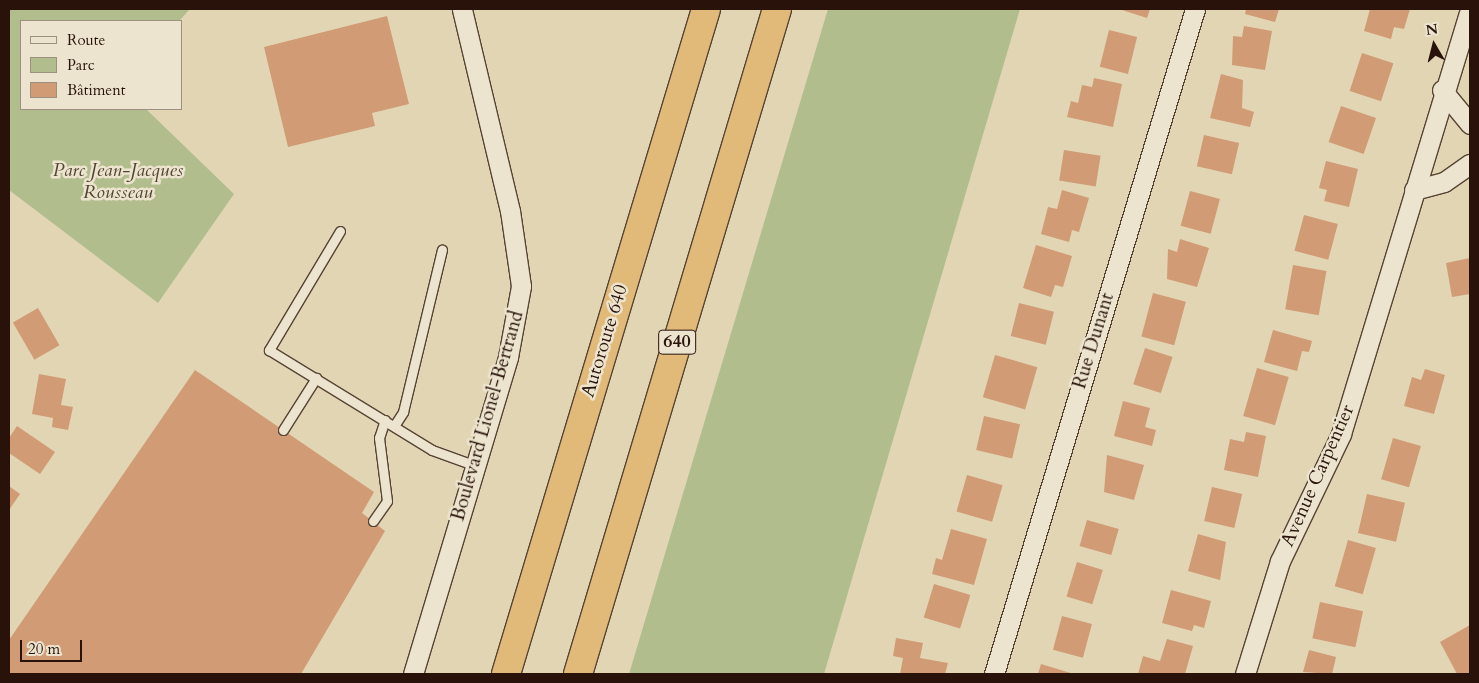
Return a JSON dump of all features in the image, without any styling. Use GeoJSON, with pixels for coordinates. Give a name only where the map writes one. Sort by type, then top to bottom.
{"type":"FeatureCollection","features":[{"type":"Feature","properties":{"kind":"highway","name":"Autoroute 640"},"geometry":{"type":"LineString","coordinates":[[506,674],[706,9]]}},
{"type":"Feature","properties":{"kind":"highway","name":"640"},"geometry":{"type":"LineString","coordinates":[[578,674],[777,9]]}},
{"type":"Feature","properties":{"kind":"street","name":"Boulevard Lionel-Bertrand"},"geometry":{"type":"LineString","coordinates":[[413,674],[508,357],[521,286],[510,211],[462,9]]}},
{"type":"Feature","properties":{"kind":"street","name":"Rue Dunant"},"geometry":{"type":"LineString","coordinates":[[994,674],[1195,9]]}},
{"type":"Feature","properties":{"kind":"street","name":"Avenue Carpentier"},"geometry":{"type":"LineString","coordinates":[[1245,674],[1280,561],[1341,434],[1442,90],[1470,9]]}},
{"type":"Feature","properties":{"kind":"street"},"geometry":{"type":"LineString","coordinates":[[1442,90],[1470,124]]}},
{"type":"Feature","properties":{"kind":"street"},"geometry":{"type":"LineString","coordinates":[[1414,190],[1444,182],[1470,164]]}},
{"type":"Feature","properties":{"kind":"lane"},"geometry":{"type":"LineString","coordinates":[[340,232],[269,350],[432,450],[476,466]]}},
{"type":"Feature","properties":{"kind":"lane"},"geometry":{"type":"LineString","coordinates":[[394,426],[403,412],[442,250]]}},
{"type":"Feature","properties":{"kind":"lane"},"geometry":{"type":"LineString","coordinates":[[283,430],[316,378]]}},
{"type":"Feature","properties":{"kind":"lane"},"geometry":{"type":"LineString","coordinates":[[373,521],[387,501],[379,438],[385,420]]}},
{"type":"Feature","properties":{"kind":"green space","name":"Parc Jean-Jacques Rousseau"},"geometry":{"type":"Polygon","coordinates":[[[9,9],[190,9],[180,20],[20,20],[20,110],[147,110],[234,194],[158,303],[9,190],[9,9]]]}},
{"type":"Feature","properties":{"kind":"green space"},"geometry":{"type":"Polygon","coordinates":[[[828,9],[1020,9],[824,674],[629,674],[828,9]]]}},
{"type":"Feature","properties":{"kind":"building"},"geometry":{"type":"Polygon","coordinates":[[[1119,9],[1150,9],[1147,18],[1119,9]]]}},
{"type":"Feature","properties":{"kind":"building"},"geometry":{"type":"Polygon","coordinates":[[[1246,9],[1279,9],[1275,22],[1245,14],[1246,9]]]}},
{"type":"Feature","properties":{"kind":"building"},"geometry":{"type":"Polygon","coordinates":[[[1370,9],[1410,9],[1404,29],[1394,27],[1391,39],[1364,31],[1370,9]]]}},
{"type":"Feature","properties":{"kind":"building"},"geometry":{"type":"Polygon","coordinates":[[[387,16],[409,104],[372,113],[375,126],[288,147],[264,47],[387,16]]]}},
{"type":"Feature","properties":{"kind":"building"},"geometry":{"type":"Polygon","coordinates":[[[1244,26],[1272,31],[1265,70],[1232,65],[1233,36],[1242,37],[1244,26]]]}},
{"type":"Feature","properties":{"kind":"building"},"geometry":{"type":"Polygon","coordinates":[[[1109,30],[1137,37],[1128,74],[1100,67],[1109,30]]]}},
{"type":"Feature","properties":{"kind":"building"},"geometry":{"type":"Polygon","coordinates":[[[1362,53],[1393,63],[1381,101],[1350,91],[1362,53]]]}},
{"type":"Feature","properties":{"kind":"building"},"geometry":{"type":"Polygon","coordinates":[[[1221,74],[1243,80],[1242,108],[1254,112],[1250,127],[1210,118],[1221,74]]]}},
{"type":"Feature","properties":{"kind":"building"},"geometry":{"type":"Polygon","coordinates":[[[1094,78],[1122,84],[1113,127],[1067,117],[1071,101],[1078,103],[1082,85],[1092,87],[1094,78]]]}},
{"type":"Feature","properties":{"kind":"building"},"geometry":{"type":"Polygon","coordinates":[[[1341,106],[1376,118],[1364,154],[1329,142],[1341,106]]]}},
{"type":"Feature","properties":{"kind":"building"},"geometry":{"type":"Polygon","coordinates":[[[1204,135],[1239,143],[1232,174],[1197,166],[1204,135]]]}},
{"type":"Feature","properties":{"kind":"building"},"geometry":{"type":"Polygon","coordinates":[[[1064,150],[1101,156],[1096,186],[1059,181],[1064,150]]]}},
{"type":"Feature","properties":{"kind":"building"},"geometry":{"type":"Polygon","coordinates":[[[1326,161],[1358,169],[1349,207],[1324,201],[1327,190],[1319,188],[1326,161]]]}},
{"type":"Feature","properties":{"kind":"building"},"geometry":{"type":"Polygon","coordinates":[[[1062,190],[1089,198],[1079,232],[1072,230],[1069,242],[1041,234],[1048,207],[1057,209],[1062,190]]]}},
{"type":"Feature","properties":{"kind":"building"},"geometry":{"type":"Polygon","coordinates":[[[1190,191],[1220,199],[1211,234],[1181,226],[1190,191]]]}},
{"type":"Feature","properties":{"kind":"building"},"geometry":{"type":"Polygon","coordinates":[[[1304,215],[1338,224],[1328,260],[1294,251],[1304,215]]]}},
{"type":"Feature","properties":{"kind":"building"},"geometry":{"type":"Polygon","coordinates":[[[1180,239],[1209,248],[1197,287],[1167,279],[1168,249],[1177,252],[1180,239]]]}},
{"type":"Feature","properties":{"kind":"building"},"geometry":{"type":"Polygon","coordinates":[[[1036,245],[1072,256],[1063,287],[1055,285],[1051,297],[1023,288],[1036,245]]]}},
{"type":"Feature","properties":{"kind":"building"},"geometry":{"type":"Polygon","coordinates":[[[1470,258],[1470,294],[1452,297],[1446,263],[1470,258]]]}},
{"type":"Feature","properties":{"kind":"building"},"geometry":{"type":"Polygon","coordinates":[[[1293,265],[1326,271],[1319,315],[1285,309],[1293,265]]]}},
{"type":"Feature","properties":{"kind":"building"},"geometry":{"type":"Polygon","coordinates":[[[1153,293],[1186,302],[1174,345],[1141,336],[1153,293]]]}},
{"type":"Feature","properties":{"kind":"building"},"geometry":{"type":"Polygon","coordinates":[[[1019,303],[1054,312],[1046,345],[1011,336],[1019,303]]]}},
{"type":"Feature","properties":{"kind":"building"},"geometry":{"type":"Polygon","coordinates":[[[38,308],[60,345],[34,360],[13,322],[38,308]]]}},
{"type":"Feature","properties":{"kind":"building"},"geometry":{"type":"Polygon","coordinates":[[[1273,330],[1312,341],[1309,352],[1302,351],[1297,371],[1264,362],[1273,330]]]}},
{"type":"Feature","properties":{"kind":"building"},"geometry":{"type":"Polygon","coordinates":[[[1145,348],[1173,357],[1161,393],[1133,384],[1145,348]]]}},
{"type":"Feature","properties":{"kind":"building"},"geometry":{"type":"Polygon","coordinates":[[[995,355],[1037,367],[1025,409],[983,397],[995,355]]]}},
{"type":"Feature","properties":{"kind":"building"},"geometry":{"type":"Polygon","coordinates":[[[1257,368],[1289,377],[1275,425],[1243,416],[1257,368]]]}},
{"type":"Feature","properties":{"kind":"building"},"geometry":{"type":"Polygon","coordinates":[[[1425,369],[1445,375],[1434,414],[1404,406],[1412,377],[1421,380],[1425,369]]]}},
{"type":"Feature","properties":{"kind":"building"},"geometry":{"type":"Polygon","coordinates":[[[195,370],[374,492],[362,513],[385,531],[301,674],[9,674],[9,640],[195,370]]]}},
{"type":"Feature","properties":{"kind":"building"},"geometry":{"type":"Polygon","coordinates":[[[39,374],[66,379],[61,405],[73,407],[68,430],[52,427],[53,418],[32,414],[39,374]]]}},
{"type":"Feature","properties":{"kind":"building"},"geometry":{"type":"Polygon","coordinates":[[[1123,401],[1150,408],[1145,427],[1156,430],[1152,446],[1114,436],[1123,401]]]}},
{"type":"Feature","properties":{"kind":"building"},"geometry":{"type":"Polygon","coordinates":[[[984,416],[1020,424],[1012,458],[976,450],[984,416]]]}},
{"type":"Feature","properties":{"kind":"building"},"geometry":{"type":"Polygon","coordinates":[[[17,426],[55,452],[40,474],[9,453],[9,438],[17,426]]]}},
{"type":"Feature","properties":{"kind":"building"},"geometry":{"type":"Polygon","coordinates":[[[1246,432],[1266,436],[1258,477],[1224,470],[1230,439],[1244,442],[1246,432]]]}},
{"type":"Feature","properties":{"kind":"building"},"geometry":{"type":"Polygon","coordinates":[[[1393,438],[1421,446],[1409,487],[1381,479],[1393,438]]]}},
{"type":"Feature","properties":{"kind":"building"},"geometry":{"type":"Polygon","coordinates":[[[1107,455],[1144,465],[1134,500],[1104,492],[1107,455]]]}},
{"type":"Feature","properties":{"kind":"building"},"geometry":{"type":"Polygon","coordinates":[[[967,475],[1003,485],[992,522],[957,512],[967,475]]]}},
{"type":"Feature","properties":{"kind":"building"},"geometry":{"type":"Polygon","coordinates":[[[9,486],[20,494],[9,510],[9,486]]]}},
{"type":"Feature","properties":{"kind":"building"},"geometry":{"type":"Polygon","coordinates":[[[1212,487],[1242,494],[1234,528],[1204,521],[1212,487]]]}},
{"type":"Feature","properties":{"kind":"building"},"geometry":{"type":"Polygon","coordinates":[[[1367,494],[1405,503],[1396,542],[1358,533],[1367,494]]]}},
{"type":"Feature","properties":{"kind":"building"},"geometry":{"type":"Polygon","coordinates":[[[1087,520],[1119,529],[1111,555],[1080,546],[1087,520]]]}},
{"type":"Feature","properties":{"kind":"building"},"geometry":{"type":"Polygon","coordinates":[[[951,529],[987,539],[974,585],[932,574],[936,558],[942,560],[951,529]]]}},
{"type":"Feature","properties":{"kind":"building"},"geometry":{"type":"Polygon","coordinates":[[[1198,534],[1226,542],[1220,580],[1188,571],[1198,534]]]}},
{"type":"Feature","properties":{"kind":"building"},"geometry":{"type":"Polygon","coordinates":[[[1348,540],[1376,548],[1363,594],[1335,586],[1348,540]]]}},
{"type":"Feature","properties":{"kind":"building"},"geometry":{"type":"Polygon","coordinates":[[[1077,562],[1103,570],[1092,604],[1066,596],[1077,562]]]}},
{"type":"Feature","properties":{"kind":"building"},"geometry":{"type":"Polygon","coordinates":[[[934,584],[970,595],[960,629],[924,617],[934,584]]]}},
{"type":"Feature","properties":{"kind":"building"},"geometry":{"type":"Polygon","coordinates":[[[1171,590],[1211,601],[1204,628],[1194,625],[1192,631],[1162,623],[1171,590]]]}},
{"type":"Feature","properties":{"kind":"building"},"geometry":{"type":"Polygon","coordinates":[[[1320,602],[1363,611],[1355,647],[1312,638],[1320,602]]]}},
{"type":"Feature","properties":{"kind":"building"},"geometry":{"type":"Polygon","coordinates":[[[1062,616],[1092,624],[1083,658],[1053,650],[1062,616]]]}},
{"type":"Feature","properties":{"kind":"building"},"geometry":{"type":"Polygon","coordinates":[[[1470,625],[1470,674],[1457,674],[1440,642],[1470,625]]]}},
{"type":"Feature","properties":{"kind":"building"},"geometry":{"type":"Polygon","coordinates":[[[896,638],[923,643],[920,658],[948,663],[945,674],[900,674],[903,658],[893,656],[896,638]]]}},
{"type":"Feature","properties":{"kind":"building"},"geometry":{"type":"Polygon","coordinates":[[[1167,639],[1193,646],[1185,674],[1138,674],[1143,656],[1160,661],[1167,639]]]}},
{"type":"Feature","properties":{"kind":"building"},"geometry":{"type":"Polygon","coordinates":[[[1309,650],[1336,657],[1332,674],[1303,672],[1309,650]]]}},
{"type":"Feature","properties":{"kind":"building"},"geometry":{"type":"Polygon","coordinates":[[[1041,664],[1074,674],[1038,674],[1041,664]]]}}]}
